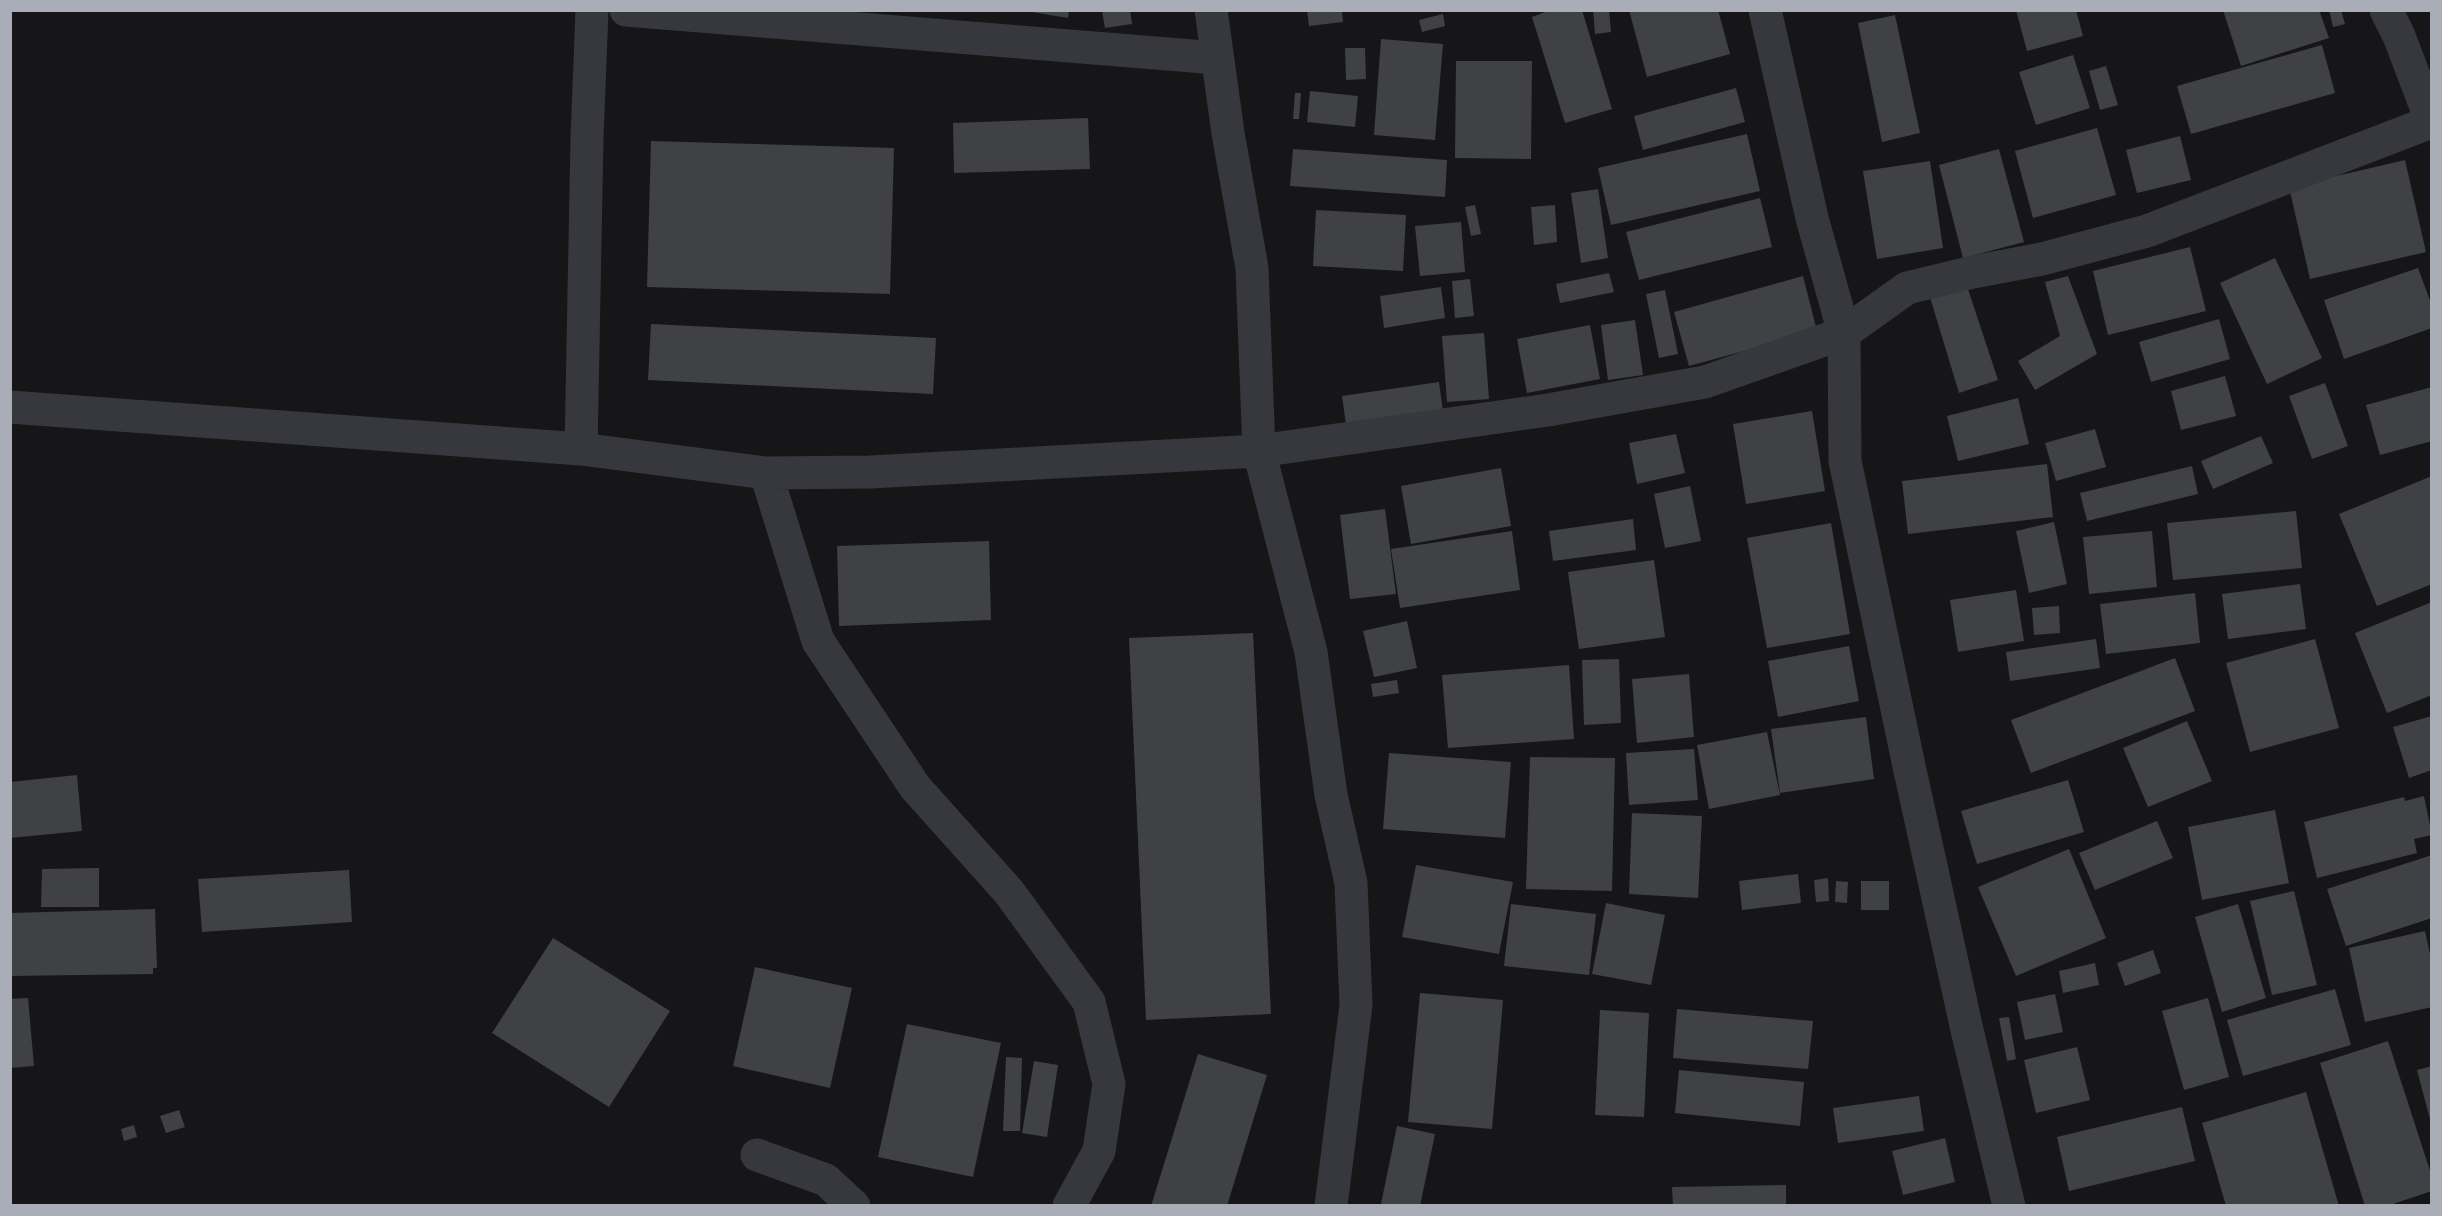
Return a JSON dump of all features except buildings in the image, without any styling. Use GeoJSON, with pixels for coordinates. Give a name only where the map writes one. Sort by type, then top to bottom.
{"type":"FeatureCollection","features":[{"type":"Feature","properties":{"kind":"street"},"geometry":{"type":"LineString","coordinates":[[581,448],[592,10]]}},
{"type":"Feature","properties":{"kind":"street"},"geometry":{"type":"LineString","coordinates":[[626,10],[1217,58]]}},
{"type":"Feature","properties":{"kind":"street"},"geometry":{"type":"LineString","coordinates":[[1211,10],[1228,133],[1252,268],[1258,451],[1311,652],[1331,795],[1351,883],[1356,1005],[1331,1206]]}},
{"type":"Feature","properties":{"kind":"street"},"geometry":{"type":"LineString","coordinates":[[1765,10],[1812,218],[1844,333],[1845,461],[1911,777],[2009,1206]]}},
{"type":"Feature","properties":{"kind":"street"},"geometry":{"type":"LineString","coordinates":[[10,407],[581,448],[766,473],[870,472],[1258,451],[1548,411],[1705,382],[1844,333],[1907,288],[2042,259],[2147,231],[2431,123],[2399,36],[2386,10]]}},
{"type":"Feature","properties":{"kind":"street"},"geometry":{"type":"LineString","coordinates":[[766,473],[818,641],[915,787],[1009,892],[1089,1002],[1109,1084],[1099,1151],[1069,1206]]}},
{"type":"Feature","properties":{"kind":"street"},"geometry":{"type":"LineString","coordinates":[[757,1155],[826,1180],[854,1206]]}}]}
